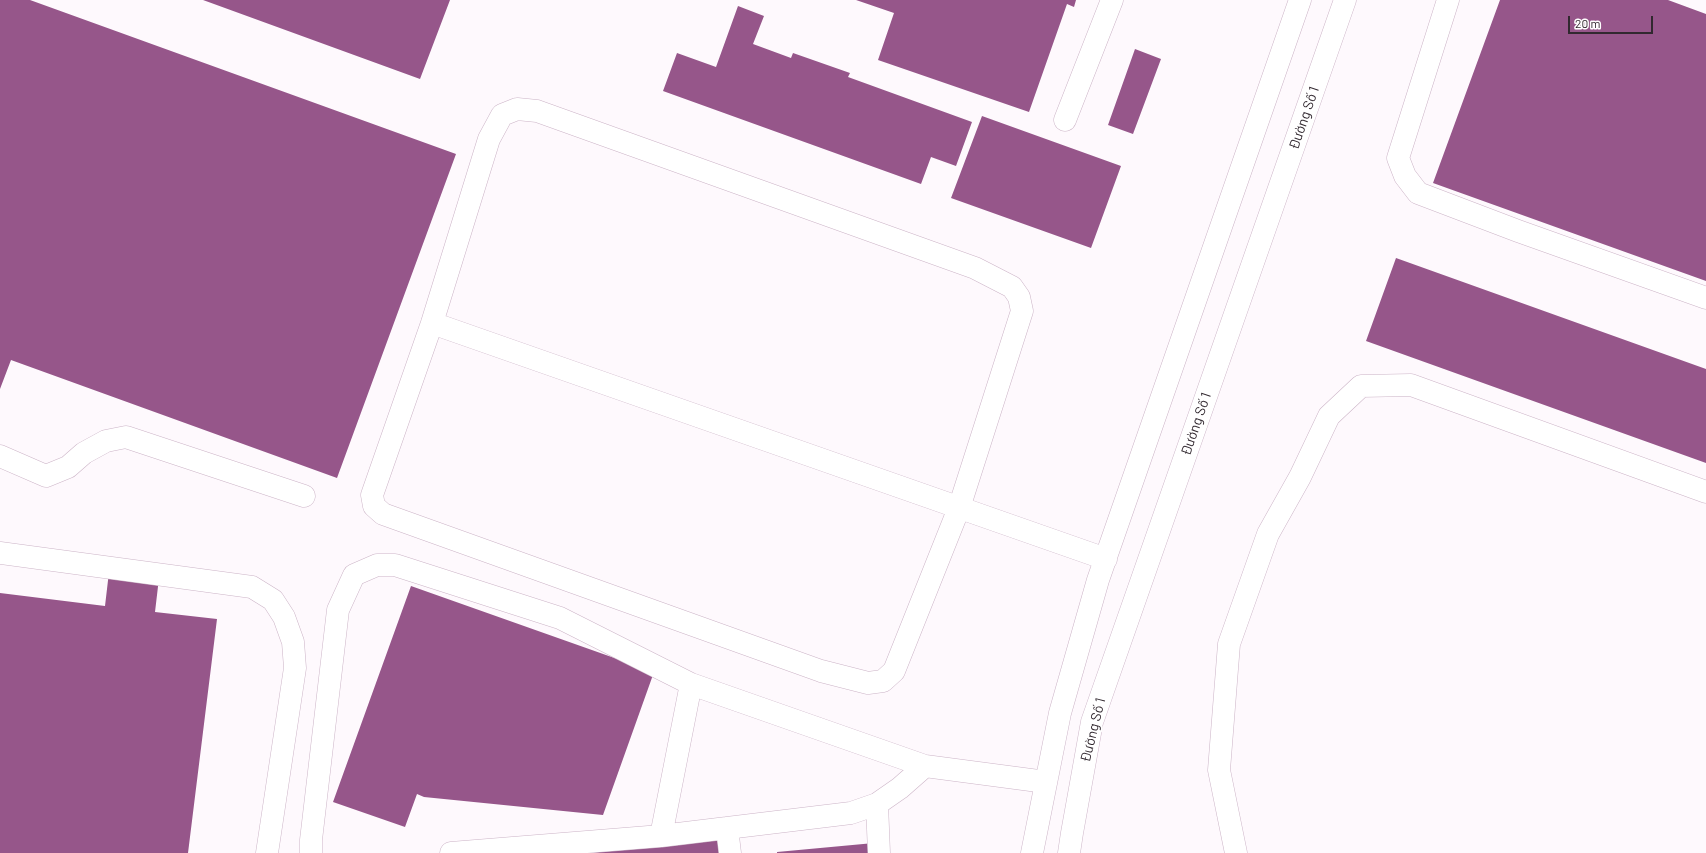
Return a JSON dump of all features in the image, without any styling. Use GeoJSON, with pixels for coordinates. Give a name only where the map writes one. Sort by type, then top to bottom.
{"type":"FeatureCollection","features":[{"type":"Feature","properties":{"kind":"street"},"geometry":{"type":"LineString","coordinates":[[1065,120],[1112,0]]}},
{"type":"Feature","properties":{"kind":"street"},"geometry":{"type":"LineString","coordinates":[[1032,853],[1060,713],[1098,580],[1300,0]]}},
{"type":"Feature","properties":{"kind":"street","name":"Đường Số 1"},"geometry":{"type":"LineString","coordinates":[[1070,853],[1072,833],[1092,722],[1345,0]]}},
{"type":"Feature","properties":{"kind":"street"},"geometry":{"type":"LineString","coordinates":[[1448,0],[1398,158],[1404,176],[1418,193],[1518,231],[1706,298]]}},
{"type":"Feature","properties":{"kind":"street"},"geometry":{"type":"LineString","coordinates":[[516,109],[537,111],[975,268],[1012,287],[1019,297],[1022,311],[958,508],[894,671],[883,681],[868,683],[821,671],[383,514],[374,506],[372,495],[432,323],[488,138],[502,115],[516,109]]}},
{"type":"Feature","properties":{"kind":"street"},"geometry":{"type":"LineString","coordinates":[[432,323],[1106,559]]}},
{"type":"Feature","properties":{"kind":"street"},"geometry":{"type":"LineString","coordinates":[[1236,853],[1219,770],[1229,644],[1268,534],[1300,477],[1330,416],[1361,386],[1411,385],[1706,492]]}},
{"type":"Feature","properties":{"kind":"street"},"geometry":{"type":"LineString","coordinates":[[0,456],[46,476],[68,467],[84,453],[106,441],[126,437],[304,496]]}},
{"type":"Feature","properties":{"kind":"street"},"geometry":{"type":"LineString","coordinates":[[0,553],[252,587],[273,600],[284,617],[293,642],[295,668],[267,853]]}},
{"type":"Feature","properties":{"kind":"street"},"geometry":{"type":"LineString","coordinates":[[311,853],[311,840],[338,610],[354,575],[377,565],[395,565],[560,618],[691,684],[925,766],[1046,782]]}},
{"type":"Feature","properties":{"kind":"street"},"geometry":{"type":"LineString","coordinates":[[661,836],[691,684]]}},
{"type":"Feature","properties":{"kind":"street"},"geometry":{"type":"LineString","coordinates":[[452,853],[661,836],[850,813],[877,804],[900,788],[925,766]]}},
{"type":"Feature","properties":{"kind":"street"},"geometry":{"type":"LineString","coordinates":[[877,804],[879,853]]}},
{"type":"Feature","properties":{"kind":"street"},"geometry":{"type":"LineString","coordinates":[[727,828],[730,853]]}},
{"type":"Feature","properties":{"kind":"building"},"geometry":{"type":"Polygon","coordinates":[[[0,0],[30,0],[456,154],[337,478],[11,360],[0,389],[0,0]]]}},
{"type":"Feature","properties":{"kind":"building"},"geometry":{"type":"Polygon","coordinates":[[[203,0],[450,0],[420,79],[203,0]]]}},
{"type":"Feature","properties":{"kind":"building"},"geometry":{"type":"Polygon","coordinates":[[[856,0],[1076,0],[1074,7],[1067,4],[1029,112],[878,60],[894,13],[856,0]]]}},
{"type":"Feature","properties":{"kind":"building"},"geometry":{"type":"Polygon","coordinates":[[[1500,0],[1668,0],[1706,14],[1706,281],[1433,183],[1500,0]]]}},
{"type":"Feature","properties":{"kind":"building"},"geometry":{"type":"Polygon","coordinates":[[[738,6],[764,16],[753,44],[791,58],[793,53],[850,73],[848,77],[972,122],[956,166],[931,157],[921,184],[663,91],[677,53],[716,67],[738,6]]]}},
{"type":"Feature","properties":{"kind":"building"},"geometry":{"type":"Polygon","coordinates":[[[1135,49],[1161,59],[1133,134],[1108,125],[1135,49]]]}},
{"type":"Feature","properties":{"kind":"building"},"geometry":{"type":"Polygon","coordinates":[[[982,116],[1121,166],[1091,248],[951,198],[982,116]]]}},
{"type":"Feature","properties":{"kind":"building"},"geometry":{"type":"Polygon","coordinates":[[[1396,258],[1706,369],[1706,463],[1366,341],[1396,258]]]}},
{"type":"Feature","properties":{"kind":"building"},"geometry":{"type":"Polygon","coordinates":[[[109,572],[159,578],[155,612],[217,619],[188,853],[0,853],[0,593],[105,606],[109,572]]]}},
{"type":"Feature","properties":{"kind":"building"},"geometry":{"type":"Polygon","coordinates":[[[411,586],[654,672],[603,815],[424,797],[417,794],[405,827],[333,802],[411,586]]]}},
{"type":"Feature","properties":{"kind":"building"},"geometry":{"type":"Polygon","coordinates":[[[725,836],[726,853],[565,853],[725,836]]]}},
{"type":"Feature","properties":{"kind":"building"},"geometry":{"type":"Polygon","coordinates":[[[874,843],[875,853],[777,853],[777,852],[874,843]]]}}]}
